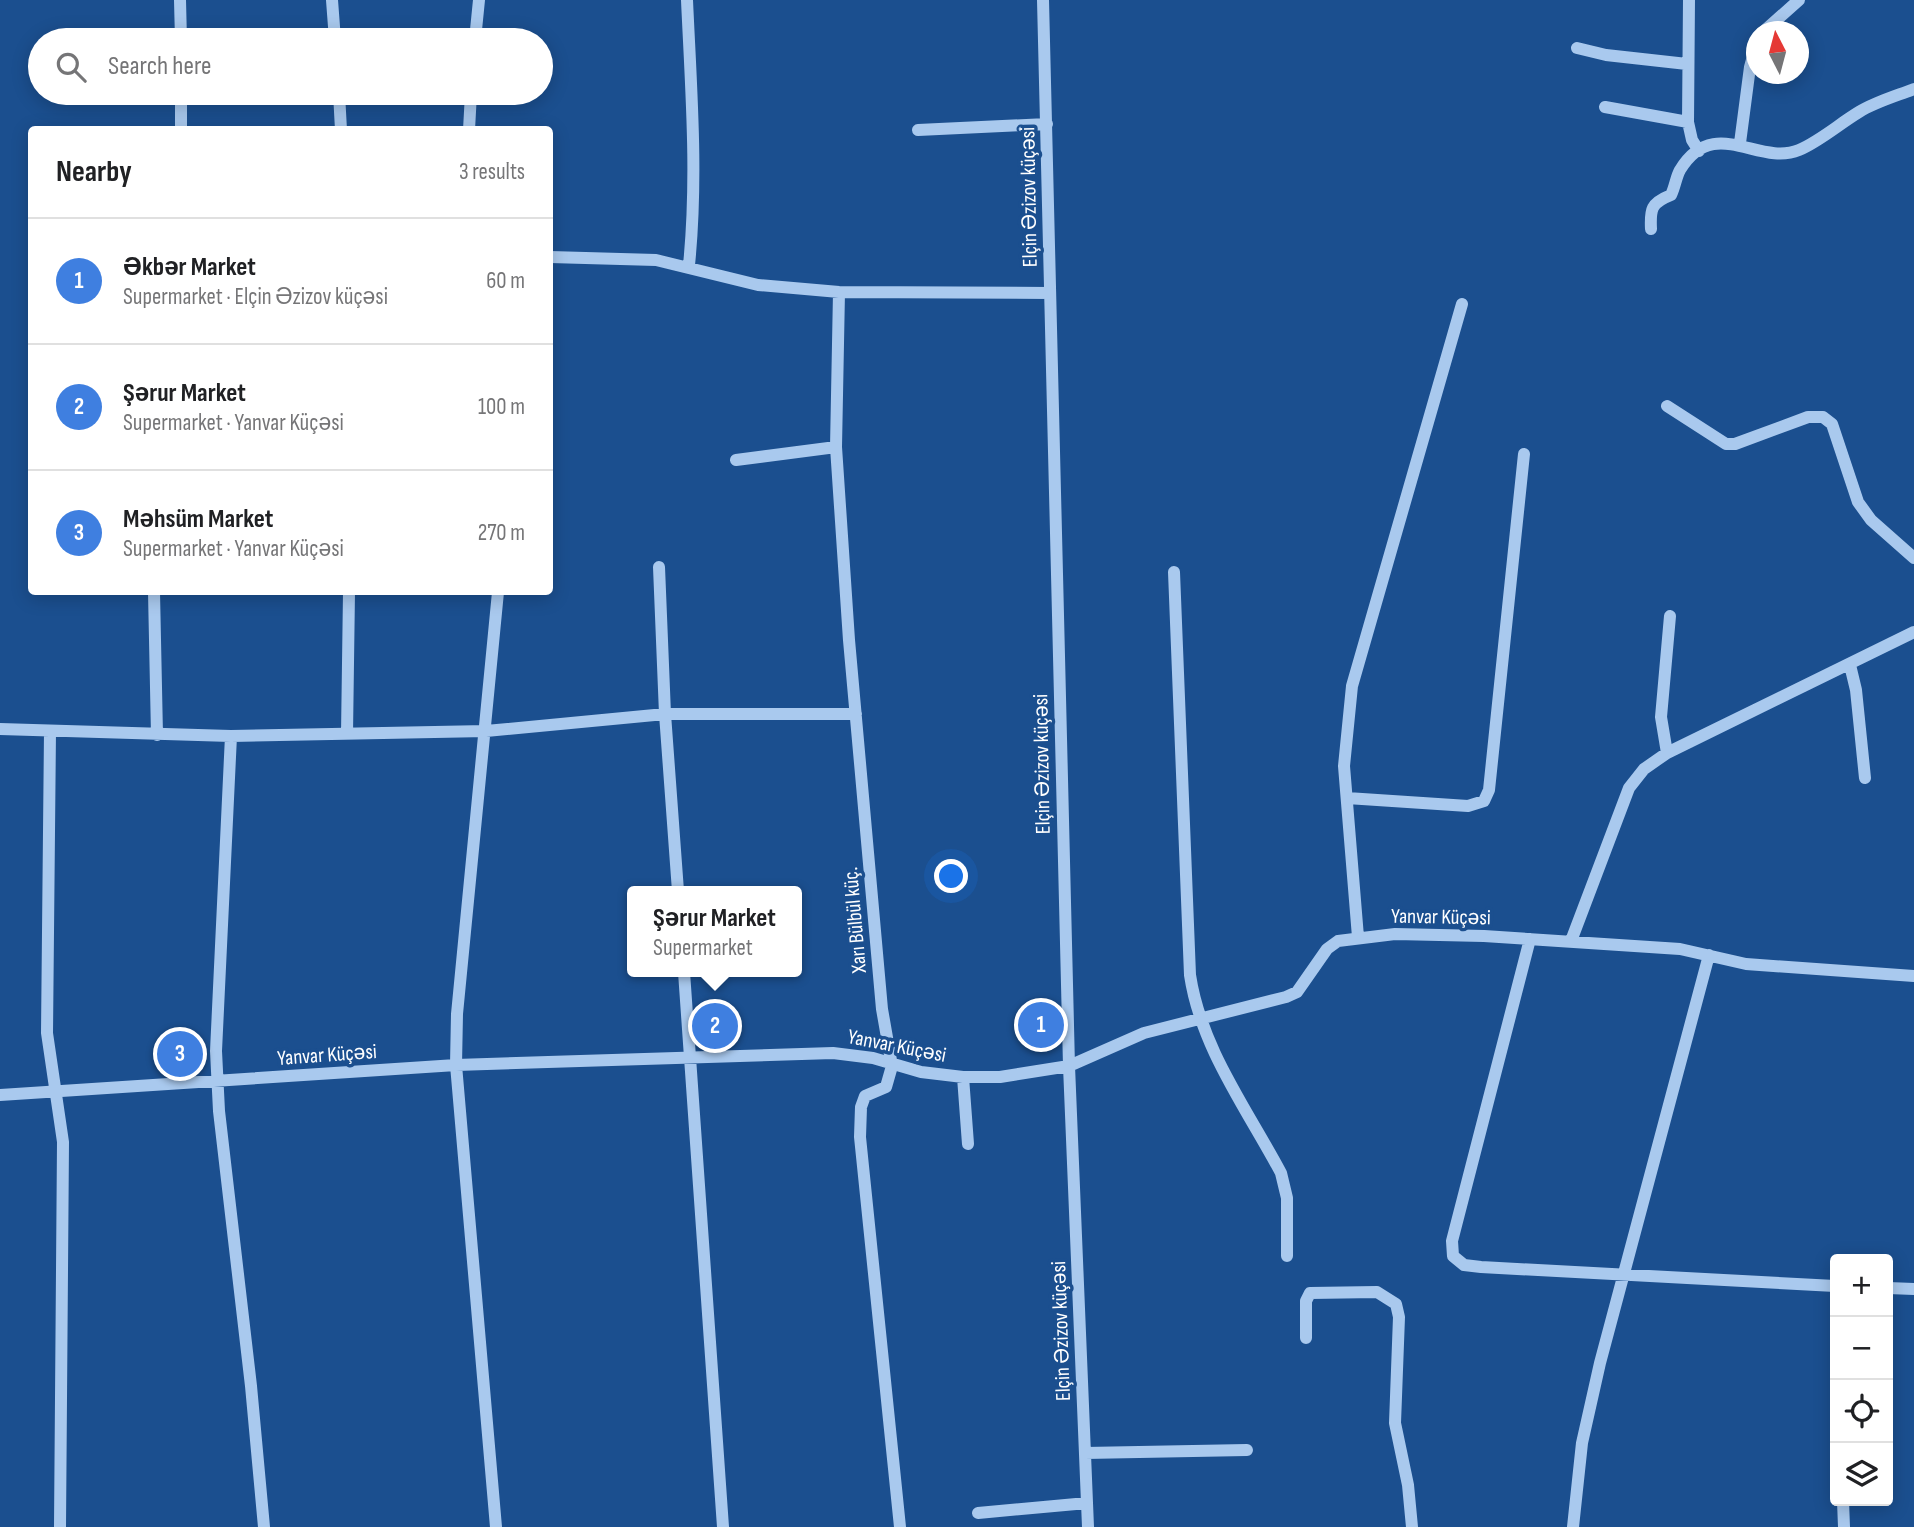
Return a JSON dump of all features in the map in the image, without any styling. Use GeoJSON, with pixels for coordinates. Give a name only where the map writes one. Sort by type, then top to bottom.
{"type":"FeatureCollection","features":[{"type":"Feature","properties":{"kind":"street"},"geometry":{"type":"LineString","coordinates":[[180,0],[181,28]]}},
{"type":"Feature","properties":{"kind":"street"},"geometry":{"type":"LineString","coordinates":[[332,0],[334,28]]}},
{"type":"Feature","properties":{"kind":"street"},"geometry":{"type":"LineString","coordinates":[[476,28],[479,0]]}},
{"type":"Feature","properties":{"kind":"street"},"geometry":{"type":"LineString","coordinates":[[687,0],[694,134],[694,210],[689,265]]}},
{"type":"Feature","properties":{"kind":"street","name":"Elçin Əzizov küçəsi"},"geometry":{"type":"LineString","coordinates":[[1043,0],[1069,1066],[1088,1527]]}},
{"type":"Feature","properties":{"kind":"street"},"geometry":{"type":"LineString","coordinates":[[1689,0],[1688,122],[1692,140],[1699,151]]}},
{"type":"Feature","properties":{"kind":"street"},"geometry":{"type":"LineString","coordinates":[[1775,21],[1799,0]]}},
{"type":"Feature","properties":{"kind":"street"},"geometry":{"type":"LineString","coordinates":[[1577,48],[1606,55],[1687,64]]}},
{"type":"Feature","properties":{"kind":"street"},"geometry":{"type":"LineString","coordinates":[[1740,143],[1747,84]]}},
{"type":"Feature","properties":{"kind":"street"},"geometry":{"type":"LineString","coordinates":[[1651,229],[1650,211],[1654,203],[1671,195],[1679,172],[1699,151],[1713,145],[1740,143],[1760,152],[1792,152],[1861,110],[1914,89]]}},
{"type":"Feature","properties":{"kind":"street"},"geometry":{"type":"LineString","coordinates":[[181,105],[181,126]]}},
{"type":"Feature","properties":{"kind":"street"},"geometry":{"type":"LineString","coordinates":[[340,105],[341,126]]}},
{"type":"Feature","properties":{"kind":"street"},"geometry":{"type":"LineString","coordinates":[[469,126],[470,105]]}},
{"type":"Feature","properties":{"kind":"street"},"geometry":{"type":"LineString","coordinates":[[1605,107],[1688,122]]}},
{"type":"Feature","properties":{"kind":"street"},"geometry":{"type":"LineString","coordinates":[[918,130],[1046,124]]}},
{"type":"Feature","properties":{"kind":"street"},"geometry":{"type":"LineString","coordinates":[[553,257],[656,260],[689,265],[758,285],[839,292],[1050,293]]}},
{"type":"Feature","properties":{"kind":"street","name":"Xarı Bülbül küç."},"geometry":{"type":"LineString","coordinates":[[839,292],[836,447],[882,1009],[892,1066]]}},
{"type":"Feature","properties":{"kind":"street"},"geometry":{"type":"LineString","coordinates":[[1358,937],[1347,798],[1346,739],[1358,659],[1462,304]]}},
{"type":"Feature","properties":{"kind":"street"},"geometry":{"type":"LineString","coordinates":[[1667,406],[1726,444],[1735,444],[1808,417],[1823,417],[1832,424],[1858,502],[1871,520],[1914,558]]}},
{"type":"Feature","properties":{"kind":"street"},"geometry":{"type":"LineString","coordinates":[[736,460],[836,447]]}},
{"type":"Feature","properties":{"kind":"street"},"geometry":{"type":"LineString","coordinates":[[1347,798],[1468,806],[1484,802],[1490,777],[1524,454]]}},
{"type":"Feature","properties":{"kind":"street"},"geometry":{"type":"LineString","coordinates":[[659,567],[664,714],[678,886]]}},
{"type":"Feature","properties":{"kind":"street"},"geometry":{"type":"LineString","coordinates":[[1174,572],[1190,975],[1198,1018],[1281,1173],[1287,1198],[1287,1256]]}},
{"type":"Feature","properties":{"kind":"street"},"geometry":{"type":"LineString","coordinates":[[155,595],[156,735]]}},
{"type":"Feature","properties":{"kind":"street"},"geometry":{"type":"LineString","coordinates":[[347,734],[349,595]]}},
{"type":"Feature","properties":{"kind":"street"},"geometry":{"type":"LineString","coordinates":[[496,1527],[456,1065],[457,1014],[498,595]]}},
{"type":"Feature","properties":{"kind":"street"},"geometry":{"type":"LineString","coordinates":[[1667,753],[1661,717],[1670,616]]}},
{"type":"Feature","properties":{"kind":"street"},"geometry":{"type":"LineString","coordinates":[[1571,941],[1629,788],[1644,769],[1667,753],[1914,632]]}},
{"type":"Feature","properties":{"kind":"street"},"geometry":{"type":"LineString","coordinates":[[1850,665],[1856,690],[1865,779]]}},
{"type":"Feature","properties":{"kind":"street"},"geometry":{"type":"LineString","coordinates":[[0,729],[156,735],[347,734],[486,731],[664,714],[856,714]]}},
{"type":"Feature","properties":{"kind":"street"},"geometry":{"type":"LineString","coordinates":[[50,731],[47,1033],[63,1142],[60,1527]]}},
{"type":"Feature","properties":{"kind":"street"},"geometry":{"type":"LineString","coordinates":[[231,736],[216,1051],[217,1082],[264,1527]]}},
{"type":"Feature","properties":{"kind":"street","name":"Yanvar Küçəsi"},"geometry":{"type":"LineString","coordinates":[[0,1095],[456,1065],[833,1053],[873,1058],[892,1066],[963,1077],[1031,1074],[1069,1066],[1144,1033],[1297,992],[1327,948],[1338,941],[1395,934],[1571,941],[1680,950],[1746,964],[1914,976]]}},
{"type":"Feature","properties":{"kind":"street"},"geometry":{"type":"LineString","coordinates":[[1530,939],[1452,1241],[1453,1256],[1464,1265],[1480,1267],[1830,1286]]}},
{"type":"Feature","properties":{"kind":"street"},"geometry":{"type":"LineString","coordinates":[[1573,1527],[1582,1443],[1622,1274],[1709,955]]}},
{"type":"Feature","properties":{"kind":"street"},"geometry":{"type":"LineString","coordinates":[[684,977],[723,1527]]}},
{"type":"Feature","properties":{"kind":"street"},"geometry":{"type":"LineString","coordinates":[[892,1066],[886,1087],[865,1096],[861,1107],[860,1137],[900,1527]]}},
{"type":"Feature","properties":{"kind":"street"},"geometry":{"type":"LineString","coordinates":[[963,1077],[968,1144]]}},
{"type":"Feature","properties":{"kind":"street"},"geometry":{"type":"LineString","coordinates":[[1893,1288],[1914,1289]]}},
{"type":"Feature","properties":{"kind":"street"},"geometry":{"type":"LineString","coordinates":[[1306,1338],[1306,1301],[1310,1293],[1377,1292],[1388,1296],[1396,1304],[1399,1317],[1395,1423],[1412,1527]]}},
{"type":"Feature","properties":{"kind":"street"},"geometry":{"type":"LineString","coordinates":[[1085,1453],[1247,1450]]}},
{"type":"Feature","properties":{"kind":"street"},"geometry":{"type":"LineString","coordinates":[[978,1513],[1087,1503]]}},
{"type":"Feature","properties":{"kind":"street"},"geometry":{"type":"LineString","coordinates":[[1843,1506],[1844,1527]]}},
{"type":"Feature","properties":{"kind":"place","name":"Əkbər Market"},"geometry":{"type":"Point","coordinates":[1041,1025]}},
{"type":"Feature","properties":{"kind":"place","name":"Şərur Market"},"geometry":{"type":"Point","coordinates":[715,1026]}},
{"type":"Feature","properties":{"kind":"place","name":"Məhsüm Market"},"geometry":{"type":"Point","coordinates":[180,1054]}}]}
